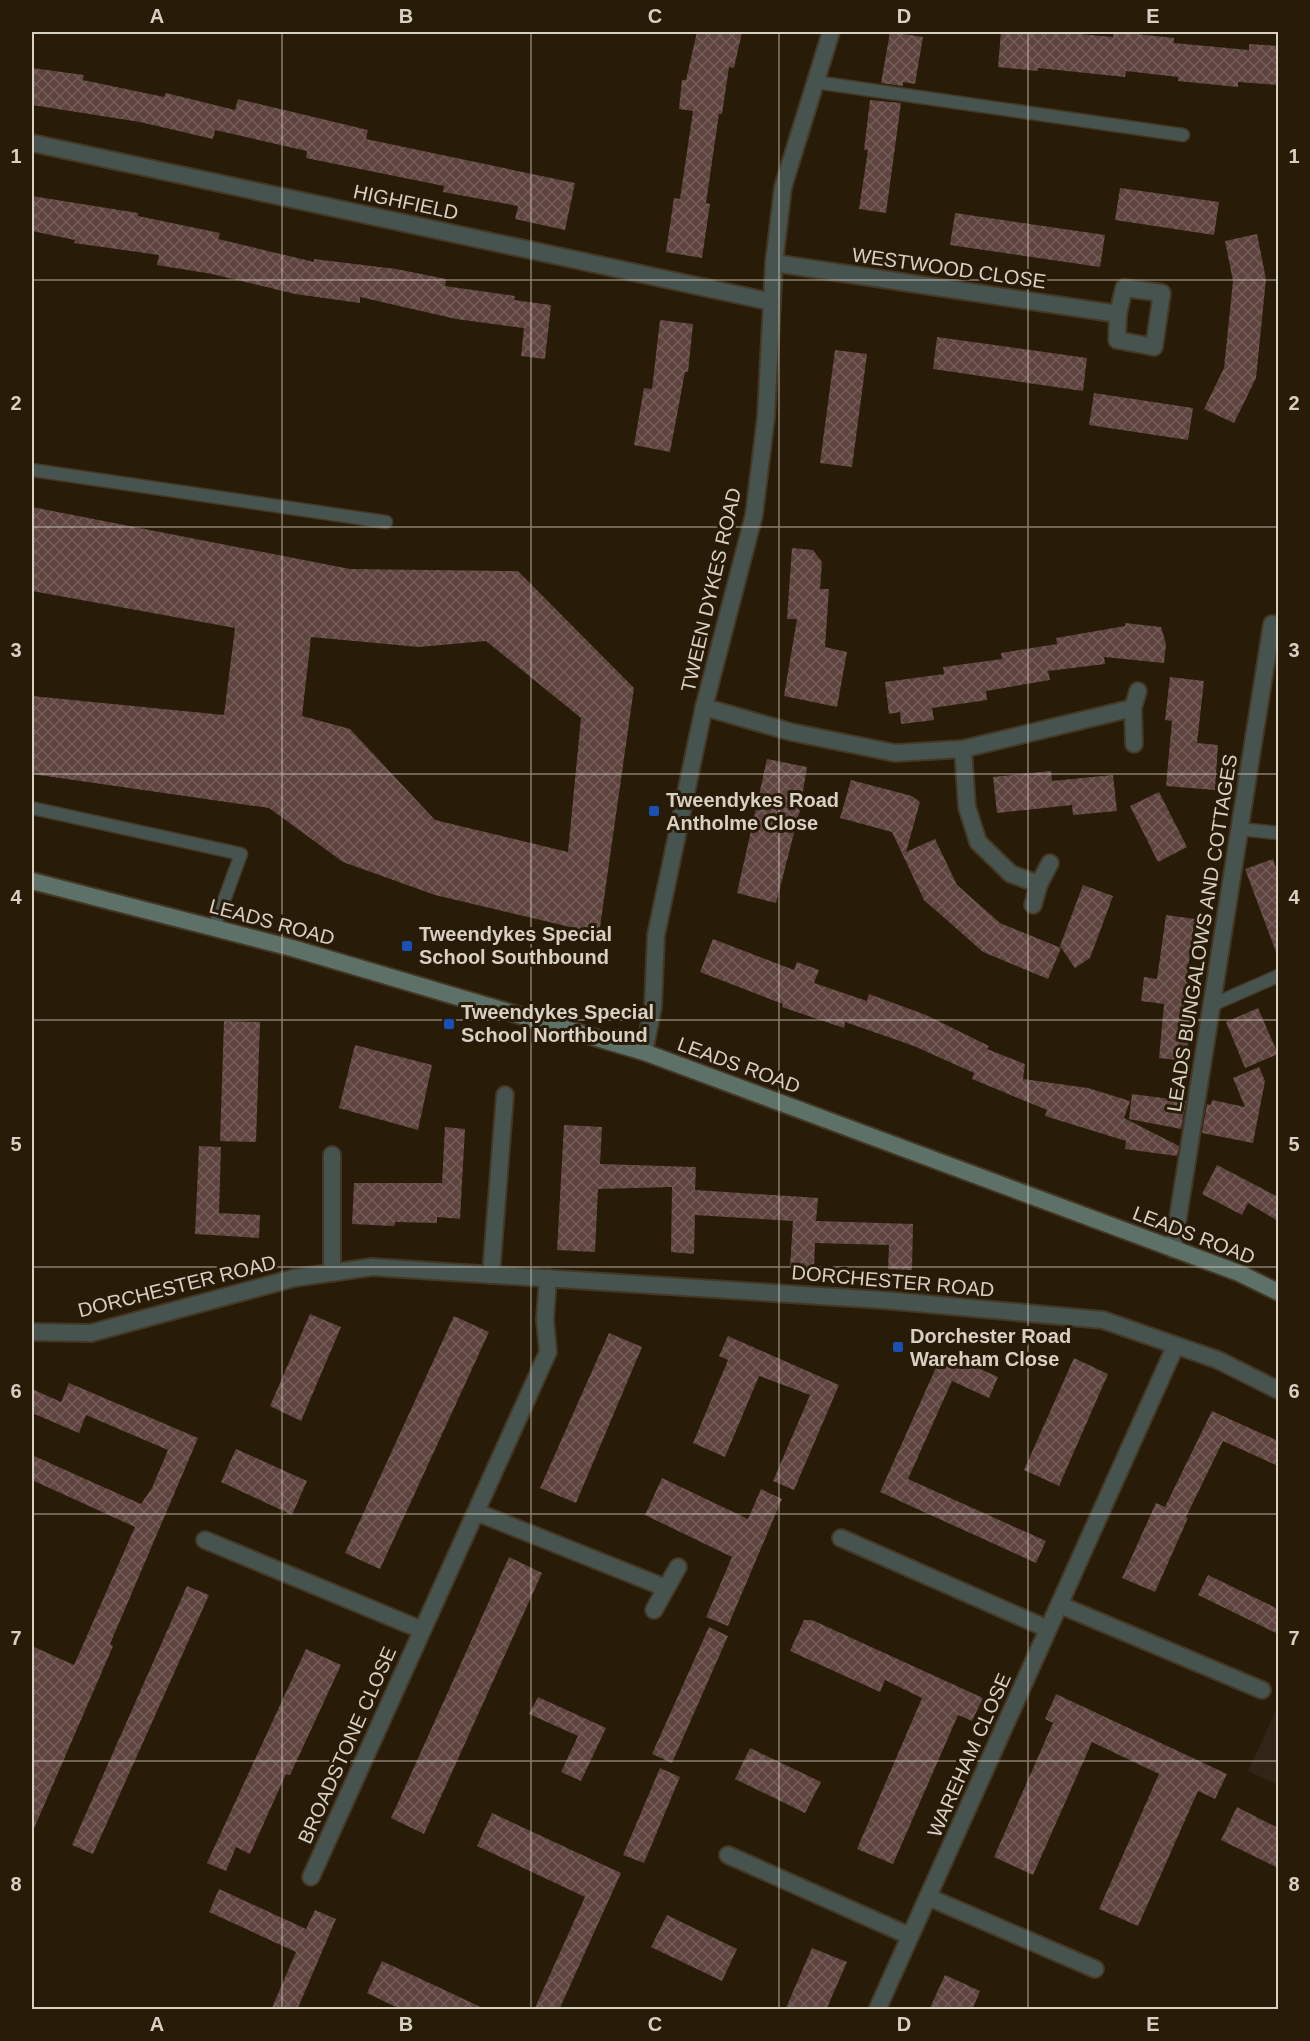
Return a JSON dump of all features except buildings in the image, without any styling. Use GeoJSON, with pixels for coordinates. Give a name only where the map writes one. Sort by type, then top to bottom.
{"type":"FeatureCollection","features":[{"type":"Feature","properties":{"kind":"main road","name":"LEADS ROAD"},"geometry":{"type":"LineString","coordinates":[[32,881],[214,928],[644,1052],[1239,1273],[1278,1292]]}},
{"type":"Feature","properties":{"kind":"street","name":"TWEEN DYKES ROAD"},"geometry":{"type":"LineString","coordinates":[[644,1052],[653,1007],[656,935],[705,707],[754,514],[766,417],[774,263],[783,188],[831,32]]}},
{"type":"Feature","properties":{"kind":"street","name":"HIGHFIELD"},"geometry":{"type":"LineString","coordinates":[[32,143],[772,302]]}},
{"type":"Feature","properties":{"kind":"street","name":"WESTWOOD CLOSE"},"geometry":{"type":"LineString","coordinates":[[774,263],[1118,314]]}},
{"type":"Feature","properties":{"kind":"street","name":"LEADS BUNGALOWS AND COTTAGES"},"geometry":{"type":"LineString","coordinates":[[1173,1249],[1272,624]]}},
{"type":"Feature","properties":{"kind":"street"},"geometry":{"type":"LineString","coordinates":[[1134,744],[1133,708],[1138,691]]}},
{"type":"Feature","properties":{"kind":"street"},"geometry":{"type":"LineString","coordinates":[[705,707],[791,732],[895,753],[963,749],[1133,708]]}},
{"type":"Feature","properties":{"kind":"street"},"geometry":{"type":"LineString","coordinates":[[963,749],[967,807],[978,842],[1011,874],[1039,884]]}},
{"type":"Feature","properties":{"kind":"street"},"geometry":{"type":"LineString","coordinates":[[1033,904],[1039,884],[1050,863]]}},
{"type":"Feature","properties":{"kind":"street"},"geometry":{"type":"LineString","coordinates":[[491,1275],[505,1095]]}},
{"type":"Feature","properties":{"kind":"street"},"geometry":{"type":"LineString","coordinates":[[332,1155],[332,1273]]}},
{"type":"Feature","properties":{"kind":"street","name":"DORCHESTER ROAD"},"geometry":{"type":"LineString","coordinates":[[32,1332],[91,1333],[294,1278],[372,1267],[883,1300],[1103,1320],[1174,1347],[1218,1360],[1278,1390]]}},
{"type":"Feature","properties":{"kind":"street","name":"BROADSTONE CLOSE"},"geometry":{"type":"LineString","coordinates":[[310,1877],[548,1352],[545,1319],[548,1278]]}},
{"type":"Feature","properties":{"kind":"street","name":"WAREHAM CLOSE"},"geometry":{"type":"LineString","coordinates":[[878,2010],[1174,1347]]}},
{"type":"Feature","properties":{"kind":"street"},"geometry":{"type":"LineString","coordinates":[[476,1512],[666,1588]]}},
{"type":"Feature","properties":{"kind":"street"},"geometry":{"type":"LineString","coordinates":[[841,1538],[1048,1629]]}},
{"type":"Feature","properties":{"kind":"street","name":"BROADSTONE CLOSE"},"geometry":{"type":"LineString","coordinates":[[205,1540],[422,1630]]}},
{"type":"Feature","properties":{"kind":"street"},"geometry":{"type":"LineString","coordinates":[[654,1610],[678,1567]]}},
{"type":"Feature","properties":{"kind":"street"},"geometry":{"type":"LineString","coordinates":[[1060,1605],[1262,1690]]}},
{"type":"Feature","properties":{"kind":"street"},"geometry":{"type":"LineString","coordinates":[[728,1855],[910,1936]]}},
{"type":"Feature","properties":{"kind":"street"},"geometry":{"type":"LineString","coordinates":[[928,1897],[1095,1969]]}},
{"type":"Feature","properties":{"kind":"lane"},"geometry":{"type":"LineString","coordinates":[[815,82],[1183,135]]}},
{"type":"Feature","properties":{"kind":"lane"},"geometry":{"type":"LineString","coordinates":[[32,470],[386,522]]}},
{"type":"Feature","properties":{"kind":"lane"},"geometry":{"type":"LineString","coordinates":[[32,808],[241,854],[214,928]]}},
{"type":"Feature","properties":{"kind":"lane"},"geometry":{"type":"LineString","coordinates":[[1240,829],[1278,833]]}},
{"type":"Feature","properties":{"kind":"lane"},"geometry":{"type":"LineString","coordinates":[[1212,1005],[1278,976]]}},
{"type":"Feature","properties":{"kind":"shaded area"},"geometry":{"type":"Polygon","coordinates":[[[1278,1706],[1278,1785],[1248,1771],[1278,1706]]]}},
{"type":"Feature","properties":{"kind":"place","name":"Tweendykes Road Antholme Close"},"geometry":{"type":"Point","coordinates":[654,811]}},
{"type":"Feature","properties":{"kind":"place","name":"Tweendykes Special School Southbound"},"geometry":{"type":"Point","coordinates":[407,946]}},
{"type":"Feature","properties":{"kind":"place","name":"Tweendykes Special School Northbound"},"geometry":{"type":"Point","coordinates":[449,1024]}},
{"type":"Feature","properties":{"kind":"place","name":"Dorchester Road Wareham Close"},"geometry":{"type":"Point","coordinates":[898,1347]}}]}
